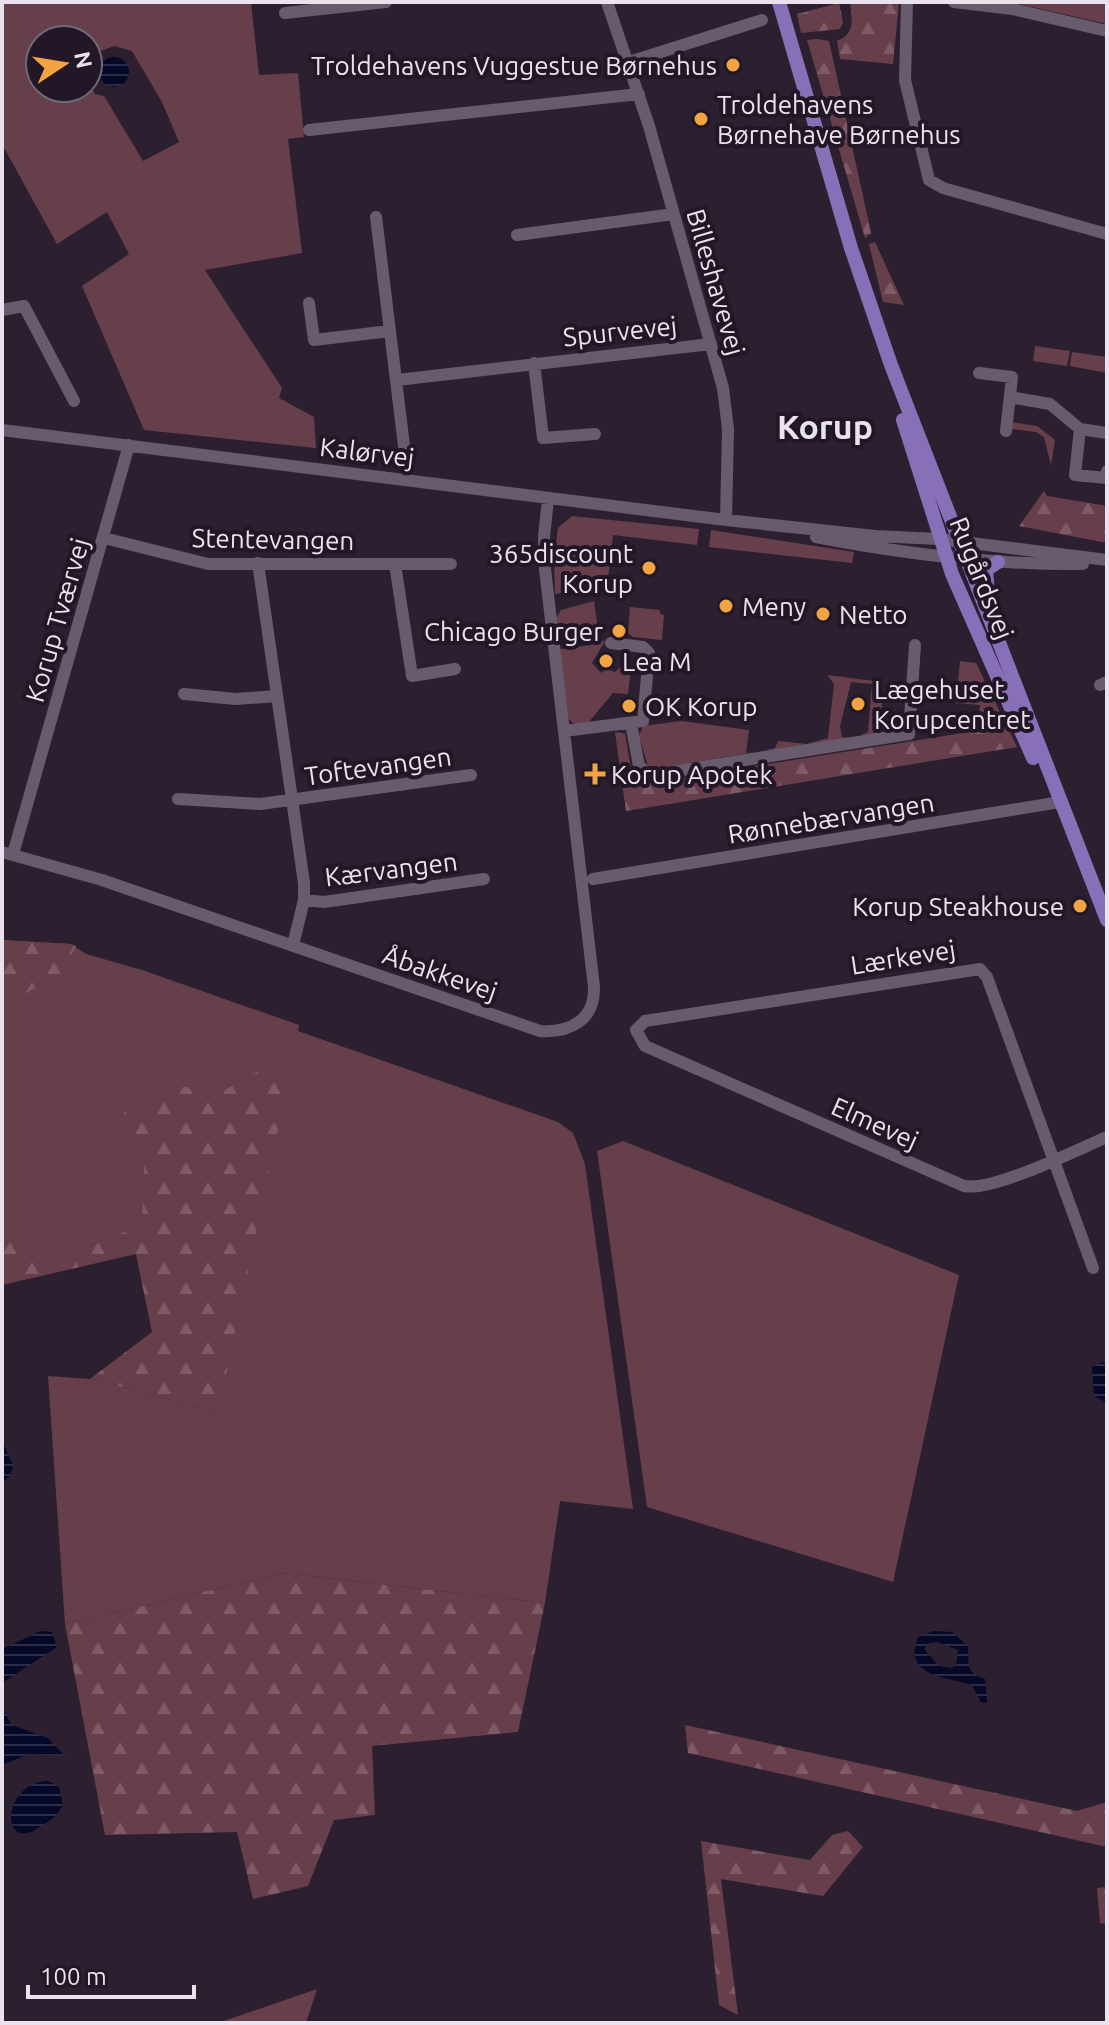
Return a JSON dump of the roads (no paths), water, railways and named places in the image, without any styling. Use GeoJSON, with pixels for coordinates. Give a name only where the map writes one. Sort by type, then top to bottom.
{"type":"FeatureCollection","features":[{"type":"Feature","properties":{"kind":"main road","name":"Rugårdsvej"},"geometry":{"type":"LineString","coordinates":[[779,2],[851,248],[950,540],[998,643],[1056,803],[1107,920]]}},
{"type":"Feature","properties":{"kind":"main road","name":"Rugårdsvej"},"geometry":{"type":"LineString","coordinates":[[891,365],[902,417],[1107,935]]}},
{"type":"Feature","properties":{"kind":"main road"},"geometry":{"type":"LineString","coordinates":[[957,558],[999,664],[1017,694]]}},
{"type":"Feature","properties":{"kind":"main road"},"geometry":{"type":"LineString","coordinates":[[998,562],[988,567],[985,573],[998,643]]}},
{"type":"Feature","properties":{"kind":"street"},"geometry":{"type":"LineString","coordinates":[[285,13],[386,2]]}},
{"type":"Feature","properties":{"kind":"street","name":"Billeshavevej"},"geometry":{"type":"LineString","coordinates":[[607,2],[639,94],[711,344],[728,429],[726,520]]}},
{"type":"Feature","properties":{"kind":"street"},"geometry":{"type":"LineString","coordinates":[[907,2],[905,80],[929,180],[943,188],[1107,234]]}},
{"type":"Feature","properties":{"kind":"street"},"geometry":{"type":"LineString","coordinates":[[954,2],[1012,9],[1107,31]]}},
{"type":"Feature","properties":{"kind":"street"},"geometry":{"type":"LineString","coordinates":[[629,62],[762,20]]}},
{"type":"Feature","properties":{"kind":"street"},"geometry":{"type":"LineString","coordinates":[[309,130],[639,94]]}},
{"type":"Feature","properties":{"kind":"street"},"geometry":{"type":"LineString","coordinates":[[517,235],[674,214]]}},
{"type":"Feature","properties":{"kind":"street"},"geometry":{"type":"LineString","coordinates":[[376,217],[406,462]]}},
{"type":"Feature","properties":{"kind":"street"},"geometry":{"type":"LineString","coordinates":[[309,303],[314,340],[390,331]]}},
{"type":"Feature","properties":{"kind":"street"},"geometry":{"type":"LineString","coordinates":[[2,310],[24,306],[74,401]]}},
{"type":"Feature","properties":{"kind":"street","name":"Spurvevej"},"geometry":{"type":"LineString","coordinates":[[397,380],[711,344]]}},
{"type":"Feature","properties":{"kind":"street","name":"Spurvevej"},"geometry":{"type":"LineString","coordinates":[[534,363],[542,437],[595,434]]}},
{"type":"Feature","properties":{"kind":"street"},"geometry":{"type":"LineString","coordinates":[[979,373],[1012,377],[1006,431]]}},
{"type":"Feature","properties":{"kind":"street"},"geometry":{"type":"LineString","coordinates":[[1010,397],[1050,404],[1080,429],[1107,433]]}},
{"type":"Feature","properties":{"kind":"street"},"geometry":{"type":"LineString","coordinates":[[1080,429],[1075,475],[1106,478],[1107,471]]}},
{"type":"Feature","properties":{"kind":"street","name":"Kalørvej"},"geometry":{"type":"LineString","coordinates":[[2,430],[548,499],[875,536],[950,540],[1107,562]]}},
{"type":"Feature","properties":{"kind":"street","name":"Korup Tværvej"},"geometry":{"type":"LineString","coordinates":[[7,853],[104,538],[129,445]]}},
{"type":"Feature","properties":{"kind":"street","name":"Åbakkevej"},"geometry":{"type":"LineString","coordinates":[[7,853],[293,945],[540,1031],[562,1030],[579,1023],[590,1011],[594,987],[544,546],[548,499]]}},
{"type":"Feature","properties":{"kind":"street","name":"Kalørvej"},"geometry":{"type":"LineString","coordinates":[[726,520],[869,548],[957,558],[998,562],[1107,562]]}},
{"type":"Feature","properties":{"kind":"street","name":"Stentevangen"},"geometry":{"type":"LineString","coordinates":[[104,538],[189,562],[451,564]]}},
{"type":"Feature","properties":{"kind":"street"},"geometry":{"type":"LineString","coordinates":[[258,563],[304,900],[293,945]]}},
{"type":"Feature","properties":{"kind":"street"},"geometry":{"type":"LineString","coordinates":[[395,564],[412,676],[455,669]]}},
{"type":"Feature","properties":{"kind":"street"},"geometry":{"type":"LineString","coordinates":[[564,731],[643,721],[649,653],[643,647],[611,643]]}},
{"type":"Feature","properties":{"kind":"street"},"geometry":{"type":"LineString","coordinates":[[631,723],[639,766],[651,775],[909,734],[915,645]]}},
{"type":"Feature","properties":{"kind":"street"},"geometry":{"type":"LineString","coordinates":[[184,694],[236,699],[277,696]]}},
{"type":"Feature","properties":{"kind":"street","name":"Toftevangen"},"geometry":{"type":"LineString","coordinates":[[178,799],[232,805],[292,800],[471,775]]}},
{"type":"Feature","properties":{"kind":"street","name":"Rønnebærvangen"},"geometry":{"type":"LineString","coordinates":[[593,879],[1056,803]]}},
{"type":"Feature","properties":{"kind":"street"},"geometry":{"type":"LineString","coordinates":[[606,862],[608,876]]}},
{"type":"Feature","properties":{"kind":"street","name":"Kærvangen"},"geometry":{"type":"LineString","coordinates":[[304,900],[324,902],[484,879]]}},
{"type":"Feature","properties":{"kind":"street","name":"Lærkevej"},"geometry":{"type":"LineString","coordinates":[[636,1030],[640,1023],[650,1020],[980,969],[987,977],[1053,1159]]}},
{"type":"Feature","properties":{"kind":"street","name":"Elmevej"},"geometry":{"type":"LineString","coordinates":[[636,1030],[645,1046],[964,1186],[984,1187],[1107,1137]]}},
{"type":"Feature","properties":{"kind":"street"},"geometry":{"type":"LineString","coordinates":[[1053,1159],[1093,1268]]}},
{"type":"Feature","properties":{"kind":"water"},"geometry":{"type":"Polygon","coordinates":[[[108,58],[120,58],[128,66],[128,78],[120,86],[108,86],[104,82],[104,62],[108,58]]]}},
{"type":"Feature","properties":{"kind":"water"},"geometry":{"type":"Polygon","coordinates":[[[1103,1362],[1107,1365],[1107,1403],[1094,1396],[1092,1367],[1103,1362]]]}},
{"type":"Feature","properties":{"kind":"water"},"geometry":{"type":"Polygon","coordinates":[[[2,1441],[13,1465],[10,1476],[2,1482],[2,1441]]]}},
{"type":"Feature","properties":{"kind":"water"},"geometry":{"type":"Polygon","coordinates":[[[41,1631],[52,1632],[57,1647],[2,1683],[2,1649],[41,1631]]]}},
{"type":"Feature","properties":{"kind":"water"},"geometry":{"type":"Polygon","coordinates":[[[934,1631],[952,1632],[968,1646],[971,1670],[985,1679],[987,1703],[981,1702],[972,1685],[939,1677],[921,1667],[915,1650],[918,1637],[934,1631]],[[937,1642],[929,1643],[924,1649],[939,1666],[952,1668],[956,1665],[958,1650],[937,1642]]]}},
{"type":"Feature","properties":{"kind":"water"},"geometry":{"type":"Polygon","coordinates":[[[2,1708],[12,1725],[48,1738],[65,1756],[29,1754],[2,1765],[2,1708]]]}},
{"type":"Feature","properties":{"kind":"water"},"geometry":{"type":"Polygon","coordinates":[[[49,1781],[59,1787],[61,1809],[28,1833],[18,1832],[11,1816],[14,1804],[21,1793],[33,1784],[49,1781]]]}},
{"type":"Feature","properties":{"kind":"place","name":"Troldehavens Vuggestue Børnehus"},"geometry":{"type":"Point","coordinates":[733,65]}},
{"type":"Feature","properties":{"kind":"place","name":"Troldehavens Børnehave Børnehus"},"geometry":{"type":"Point","coordinates":[701,119]}},
{"type":"Feature","properties":{"kind":"place","name":"365discount Korup"},"geometry":{"type":"Point","coordinates":[649,568]}},
{"type":"Feature","properties":{"kind":"place","name":"Meny"},"geometry":{"type":"Point","coordinates":[726,606]}},
{"type":"Feature","properties":{"kind":"place","name":"Netto"},"geometry":{"type":"Point","coordinates":[823,614]}},
{"type":"Feature","properties":{"kind":"place","name":"Chicago Burger"},"geometry":{"type":"Point","coordinates":[619,631]}},
{"type":"Feature","properties":{"kind":"place","name":"Lea M"},"geometry":{"type":"Point","coordinates":[606,661]}},
{"type":"Feature","properties":{"kind":"place","name":"Lægehuset Korupcentret"},"geometry":{"type":"Point","coordinates":[858,704]}},
{"type":"Feature","properties":{"kind":"place","name":"OK Korup"},"geometry":{"type":"Point","coordinates":[629,706]}},
{"type":"Feature","properties":{"kind":"place","name":"Korup Apotek"},"geometry":{"type":"Point","coordinates":[595,774]}},
{"type":"Feature","properties":{"kind":"place","name":"Korup Steakhouse"},"geometry":{"type":"Point","coordinates":[1080,906]}},
{"type":"Feature","properties":{"kind":"district","name":"Korup"},"geometry":{"type":"Point","coordinates":[825,426]}}]}
